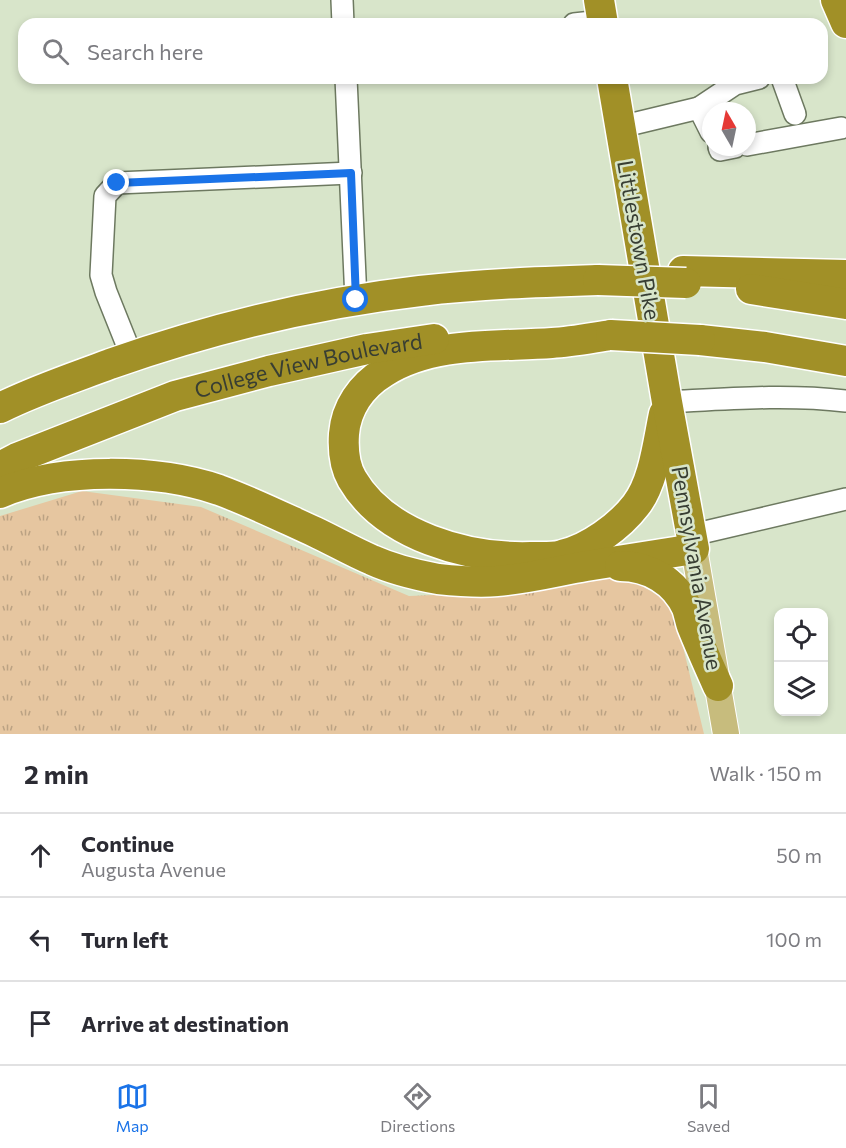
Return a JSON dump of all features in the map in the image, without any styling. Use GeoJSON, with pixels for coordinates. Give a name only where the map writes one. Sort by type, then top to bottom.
{"type":"FeatureCollection","features":[{"type":"Feature","properties":{"kind":"highway"},"geometry":{"type":"LineString","coordinates":[[836,0],[846,23]]}},
{"type":"Feature","properties":{"kind":"highway","name":"Littlestown Pike"},"geometry":{"type":"LineString","coordinates":[[613,84],[667,402]]}},
{"type":"Feature","properties":{"kind":"highway"},"geometry":{"type":"LineString","coordinates":[[0,408],[54,384],[184,340],[259,320],[356,300],[418,291],[597,274],[685,277],[846,274]]}},
{"type":"Feature","properties":{"kind":"highway"},"geometry":{"type":"LineString","coordinates":[[685,277],[846,304]]}},
{"type":"Feature","properties":{"kind":"highway","name":"College View Boulevard"},"geometry":{"type":"LineString","coordinates":[[0,467],[49,444],[176,396],[268,371],[417,340],[461,336],[538,334],[610,335],[700,340],[765,347],[846,361]]}},
{"type":"Feature","properties":{"kind":"highway"},"geometry":{"type":"LineString","coordinates":[[610,335],[554,343],[471,346],[434,352],[410,359],[385,371],[371,381],[355,398],[346,419],[344,446],[347,468],[351,478],[370,503],[382,514],[439,544],[481,555],[636,567],[659,576],[681,596],[718,686]]}},
{"type":"Feature","properties":{"kind":"highway"},"geometry":{"type":"LineString","coordinates":[[575,561],[586,545],[607,534],[638,504],[653,466],[667,402]]}},
{"type":"Feature","properties":{"kind":"highway","name":"Pennsylvania Avenue"},"geometry":{"type":"LineString","coordinates":[[667,402],[693,542]]}},
{"type":"Feature","properties":{"kind":"highway"},"geometry":{"type":"LineString","coordinates":[[0,492],[38,481],[89,475],[115,474],[189,482],[218,490],[316,532],[372,560],[436,578],[466,582],[496,581],[575,561],[693,542]]}},
{"type":"Feature","properties":{"kind":"main road","name":"Pennsylvania Avenue"},"geometry":{"type":"LineString","coordinates":[[693,542],[726,734]]}},
{"type":"Feature","properties":{"kind":"street"},"geometry":{"type":"LineString","coordinates":[[342,0],[343,18]]}},
{"type":"Feature","properties":{"kind":"street"},"geometry":{"type":"LineString","coordinates":[[346,84],[356,300]]}},
{"type":"Feature","properties":{"kind":"street"},"geometry":{"type":"LineString","coordinates":[[620,127],[699,108],[735,84]]}},
{"type":"Feature","properties":{"kind":"street"},"geometry":{"type":"LineString","coordinates":[[784,84],[795,114]]}},
{"type":"Feature","properties":{"kind":"street"},"geometry":{"type":"LineString","coordinates":[[699,108],[702,114]]}},
{"type":"Feature","properties":{"kind":"street"},"geometry":{"type":"LineString","coordinates":[[756,143],[842,128]]}},
{"type":"Feature","properties":{"kind":"street"},"geometry":{"type":"LineString","coordinates":[[132,357],[101,274],[105,196],[117,183],[351,173]]}},
{"type":"Feature","properties":{"kind":"street"},"geometry":{"type":"LineString","coordinates":[[667,402],[772,396],[846,401]]}},
{"type":"Feature","properties":{"kind":"street"},"geometry":{"type":"LineString","coordinates":[[693,542],[846,499]]}},
{"type":"Feature","properties":{"kind":"green space"},"geometry":{"type":"Polygon","coordinates":[[[82,491],[201,507],[409,596],[482,593],[625,575],[673,605],[704,734],[0,734],[0,516],[82,491]]]}},
{"type":"Feature","properties":{"kind":"route"},"geometry":{"type":"LineString","coordinates":[[117,183],[351,173],[356,300]]}}]}
